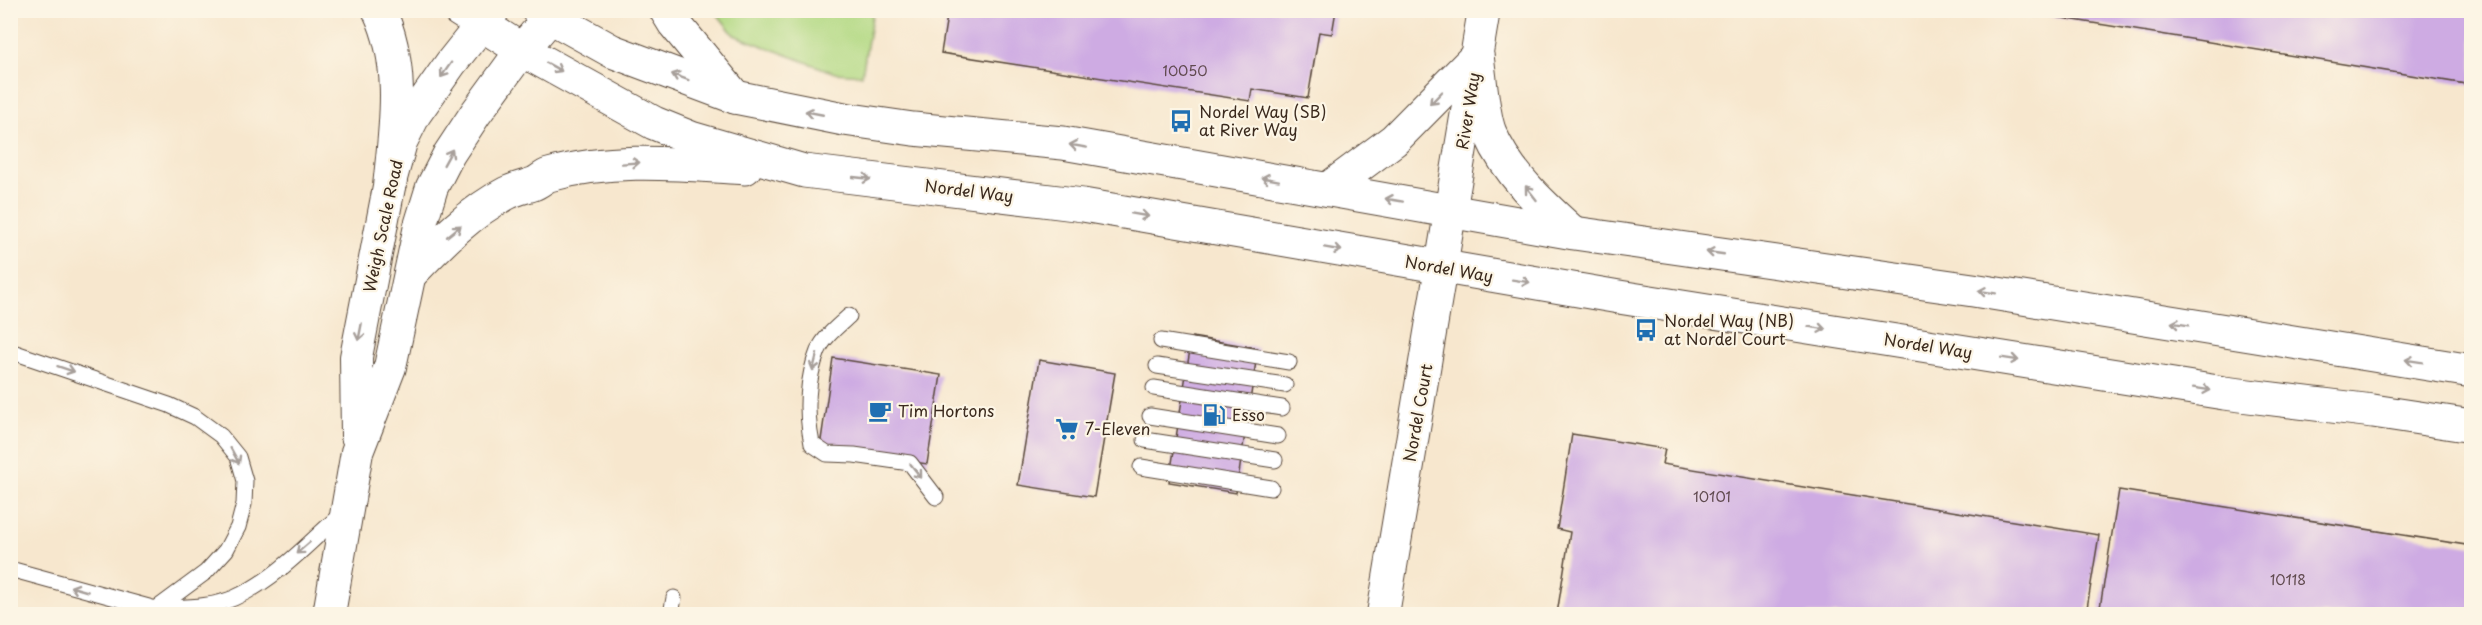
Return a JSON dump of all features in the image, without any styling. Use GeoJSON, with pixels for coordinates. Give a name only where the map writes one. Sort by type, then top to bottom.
{"type":"FeatureCollection","features":[{"type":"Feature","properties":{"kind":"main road"},"geometry":{"type":"LineString","coordinates":[[379,10],[393,52],[396,76],[397,109],[390,182]]}},
{"type":"Feature","properties":{"kind":"main road"},"geometry":{"type":"LineString","coordinates":[[666,10],[674,23],[735,97]]}},
{"type":"Feature","properties":{"kind":"main road"},"geometry":{"type":"LineString","coordinates":[[522,50],[548,13],[621,55],[735,97],[855,121],[913,129],[1063,143],[1574,233],[1973,290],[2472,371]]}},
{"type":"Feature","properties":{"kind":"main road","name":"Nordel Way"},"geometry":{"type":"LineString","coordinates":[[478,15],[522,50],[654,123],[691,138],[804,171],[1083,205],[1442,268],[2224,393],[2373,411],[2472,426]]}},
{"type":"Feature","properties":{"kind":"main road"},"geometry":{"type":"LineString","coordinates":[[1328,189],[1394,140],[1477,56]]}},
{"type":"Feature","properties":{"kind":"main road"},"geometry":{"type":"LineString","coordinates":[[1477,56],[1490,132],[1506,161],[1539,203],[1574,233]]}},
{"type":"Feature","properties":{"kind":"main road"},"geometry":{"type":"LineString","coordinates":[[412,272],[446,237],[478,211],[508,192],[535,183],[546,176],[591,166],[645,162],[804,171]]}},
{"type":"Feature","properties":{"kind":"street","name":"River Way"},"geometry":{"type":"LineString","coordinates":[[1452,211],[1484,10]]}},
{"type":"Feature","properties":{"kind":"street","name":"Weigh Scale Road"},"geometry":{"type":"LineString","coordinates":[[357,452],[356,357],[390,182],[401,142],[415,114],[451,63],[478,15]]}},
{"type":"Feature","properties":{"kind":"street","name":"Weigh Scale Road"},"geometry":{"type":"LineString","coordinates":[[329,615],[357,452],[390,367],[420,226],[432,187],[449,153],[522,50]]}},
{"type":"Feature","properties":{"kind":"street","name":"Nordel Court"},"geometry":{"type":"LineString","coordinates":[[1383,615],[1452,211]]}},
{"type":"Feature","properties":{"kind":"lane"},"geometry":{"type":"LineString","coordinates":[[849,316],[832,332],[818,351],[807,396],[812,444],[827,454],[854,454],[910,463],[936,496]]}},
{"type":"Feature","properties":{"kind":"lane"},"geometry":{"type":"LineString","coordinates":[[1161,341],[1289,362]]}},
{"type":"Feature","properties":{"kind":"lane"},"geometry":{"type":"LineString","coordinates":[[10,351],[178,409],[195,417],[221,436],[238,457],[245,481],[244,504],[238,527],[226,550],[206,572],[160,612]]}},
{"type":"Feature","properties":{"kind":"lane"},"geometry":{"type":"LineString","coordinates":[[1157,366],[1285,385]]}},
{"type":"Feature","properties":{"kind":"lane"},"geometry":{"type":"LineString","coordinates":[[1154,388],[1282,408]]}},
{"type":"Feature","properties":{"kind":"lane"},"geometry":{"type":"LineString","coordinates":[[1150,416],[1278,436]]}},
{"type":"Feature","properties":{"kind":"lane"},"geometry":{"type":"LineString","coordinates":[[1145,440],[1275,460]]}},
{"type":"Feature","properties":{"kind":"lane"},"geometry":{"type":"LineString","coordinates":[[1141,467],[1271,488]]}},
{"type":"Feature","properties":{"kind":"lane"},"geometry":{"type":"LineString","coordinates":[[10,569],[160,612],[206,606],[232,598],[256,586],[346,509]]}},
{"type":"Feature","properties":{"kind":"lane"},"geometry":{"type":"LineString","coordinates":[[671,615],[674,598]]}},
{"type":"Feature","properties":{"kind":"green space"},"geometry":{"type":"Polygon","coordinates":[[[715,11],[873,11],[862,75],[835,73],[734,35],[715,11]]]}},
{"type":"Feature","properties":{"kind":"building"},"geometry":{"type":"Polygon","coordinates":[[[948,10],[1336,10],[1332,34],[1319,32],[1308,98],[1252,89],[1250,101],[941,53],[948,10]]]}},
{"type":"Feature","properties":{"kind":"building"},"geometry":{"type":"Polygon","coordinates":[[[2026,10],[2472,10],[2472,85],[2025,12],[2026,10]]]}},
{"type":"Feature","properties":{"kind":"building","name":"Esso"},"geometry":{"type":"Polygon","coordinates":[[[1192,337],[1258,348],[1236,493],[1169,482],[1192,337]]]}},
{"type":"Feature","properties":{"kind":"building","name":"Tim Hortons"},"geometry":{"type":"Polygon","coordinates":[[[833,358],[941,375],[927,464],[820,447],[833,358]]]}},
{"type":"Feature","properties":{"kind":"building","name":"7-Eleven"},"geometry":{"type":"Polygon","coordinates":[[[1039,360],[1115,373],[1094,497],[1018,485],[1039,360]]]}},
{"type":"Feature","properties":{"kind":"building"},"geometry":{"type":"Polygon","coordinates":[[[1572,434],[1665,449],[1662,464],[2099,535],[2086,614],[1557,614],[1570,532],[1557,529],[1572,434]]]}},
{"type":"Feature","properties":{"kind":"building"},"geometry":{"type":"Polygon","coordinates":[[[2119,490],[2472,546],[2472,614],[2099,614],[2119,490]]]}},
{"type":"Feature","properties":{"kind":"place","name":"Nordel Way (SB) at River Way"},"geometry":{"type":"Point","coordinates":[1181,121]}},
{"type":"Feature","properties":{"kind":"place","name":"Nordel Way (NB) at Nordel Court"},"geometry":{"type":"Point","coordinates":[1646,330]}},
{"type":"Feature","properties":{"kind":"place","name":"Tim Hortons"},"geometry":{"type":"Point","coordinates":[880,411]}},
{"type":"Feature","properties":{"kind":"place","name":"Esso"},"geometry":{"type":"Point","coordinates":[1214,415]}},
{"type":"Feature","properties":{"kind":"place","name":"7-Eleven"},"geometry":{"type":"Point","coordinates":[1067,429]}}]}
